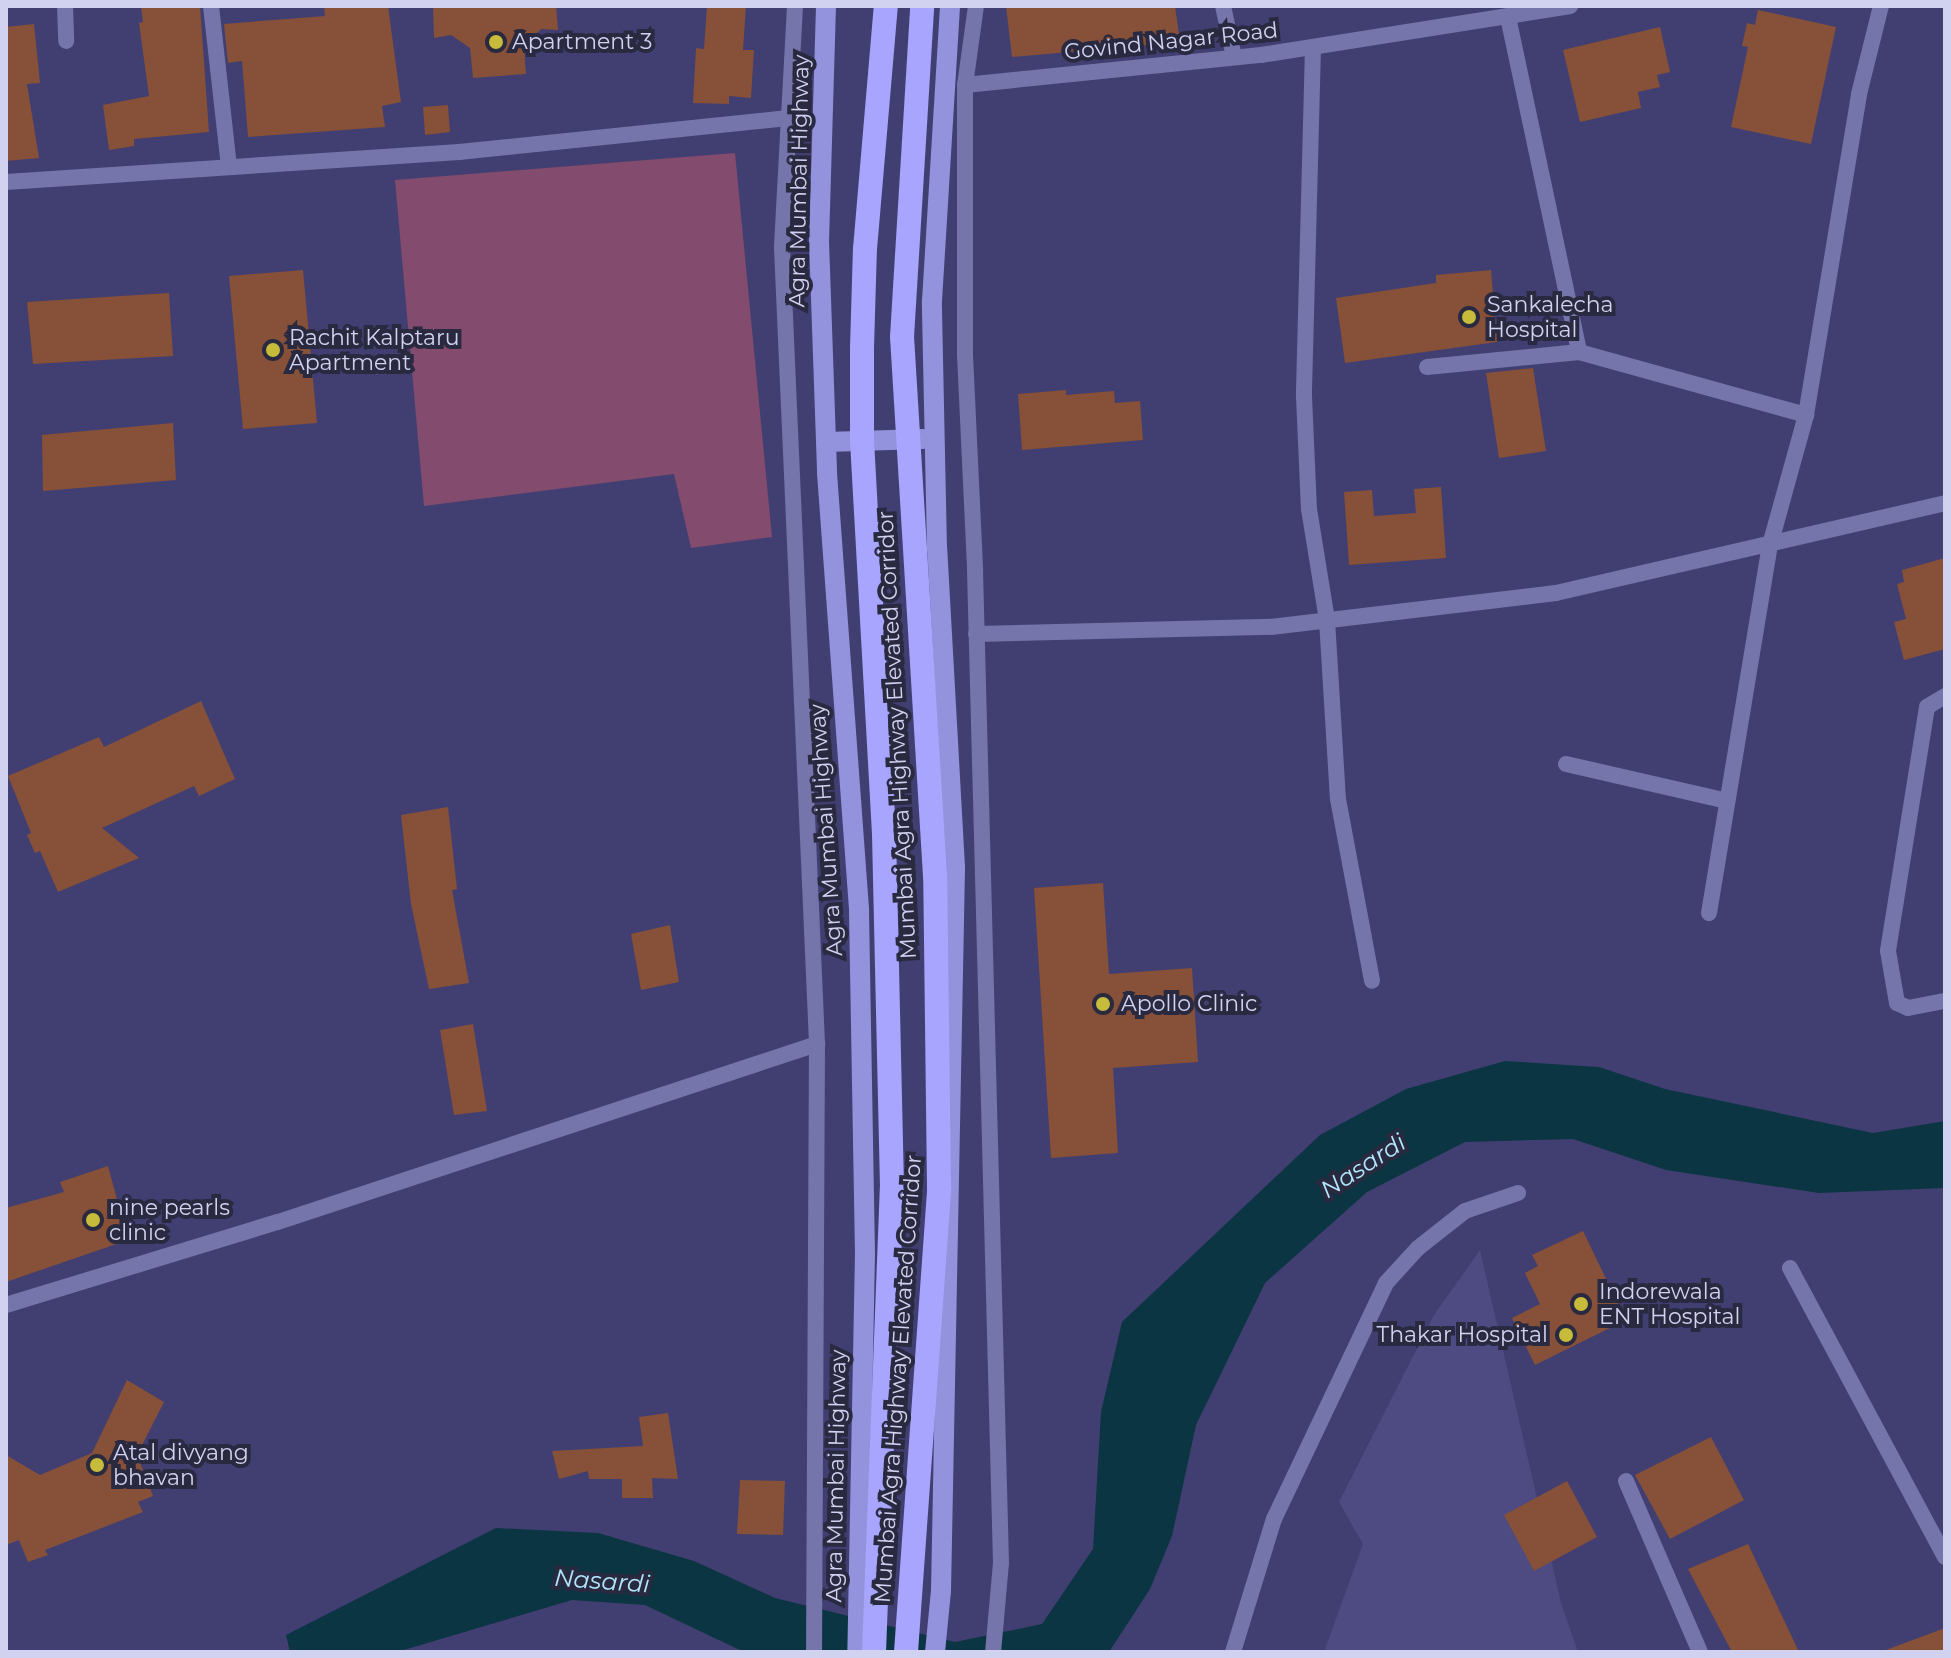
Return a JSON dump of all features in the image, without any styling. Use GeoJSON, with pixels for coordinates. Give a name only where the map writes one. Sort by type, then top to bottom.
{"type":"FeatureCollection","features":[{"type":"Feature","properties":{"kind":"highway","name":"Mumbai Agra Highway Elevated Corridor"},"geometry":{"type":"LineString","coordinates":[[874,1652],[892,1187],[884,834],[862,441],[862,363],[865,249],[886,6]]}},
{"type":"Feature","properties":{"kind":"highway","name":"Mumbai Agra Highway Elevated Corridor"},"geometry":{"type":"LineString","coordinates":[[906,1652],[939,1187],[935,876],[902,337],[922,6]]}},
{"type":"Feature","properties":{"kind":"main road","name":"Agra Mumbai Highway"},"geometry":{"type":"LineString","coordinates":[[826,6],[819,241],[826,442],[859,911],[865,1253],[857,1652]]}},
{"type":"Feature","properties":{"kind":"main road"},"geometry":{"type":"LineString","coordinates":[[935,1652],[941,1591],[955,867],[935,438],[932,301],[950,6]]}},
{"type":"Feature","properties":{"kind":"main road"},"geometry":{"type":"LineString","coordinates":[[826,442],[935,438]]}},
{"type":"Feature","properties":{"kind":"street"},"geometry":{"type":"LineString","coordinates":[[65,6],[66,41]]}},
{"type":"Feature","properties":{"kind":"street"},"geometry":{"type":"LineString","coordinates":[[211,6],[229,167]]}},
{"type":"Feature","properties":{"kind":"street"},"geometry":{"type":"LineString","coordinates":[[795,6],[782,248],[817,1044],[814,1652]]}},
{"type":"Feature","properties":{"kind":"street"},"geometry":{"type":"LineString","coordinates":[[976,6],[965,85],[965,355],[976,634],[1001,1563],[993,1652]]}},
{"type":"Feature","properties":{"kind":"street"},"geometry":{"type":"LineString","coordinates":[[1223,6],[1234,57]]}},
{"type":"Feature","properties":{"kind":"street","name":"Govind Nagar Road"},"geometry":{"type":"LineString","coordinates":[[965,85],[1313,47],[1570,6]]}},
{"type":"Feature","properties":{"kind":"street"},"geometry":{"type":"LineString","coordinates":[[1709,913],[1770,545],[1806,415],[1859,94],[1881,6]]}},
{"type":"Feature","properties":{"kind":"street"},"geometry":{"type":"LineString","coordinates":[[1508,17],[1579,352]]}},
{"type":"Feature","properties":{"kind":"street"},"geometry":{"type":"LineString","coordinates":[[1313,47],[1304,396],[1309,509],[1327,620],[1338,799],[1372,981]]}},
{"type":"Feature","properties":{"kind":"street"},"geometry":{"type":"LineString","coordinates":[[6,182],[459,152],[788,118]]}},
{"type":"Feature","properties":{"kind":"street"},"geometry":{"type":"LineString","coordinates":[[1427,367],[1579,352],[1806,415]]}},
{"type":"Feature","properties":{"kind":"street"},"geometry":{"type":"LineString","coordinates":[[976,634],[1271,627],[1556,593],[1945,503]]}},
{"type":"Feature","properties":{"kind":"street"},"geometry":{"type":"LineString","coordinates":[[1945,696],[1927,707],[1888,951],[1897,1003],[1908,1008],[1945,1001]]}},
{"type":"Feature","properties":{"kind":"street"},"geometry":{"type":"LineString","coordinates":[[1566,764],[1727,801]]}},
{"type":"Feature","properties":{"kind":"street"},"geometry":{"type":"LineString","coordinates":[[6,1305],[293,1217],[817,1044]]}},
{"type":"Feature","properties":{"kind":"street"},"geometry":{"type":"LineString","coordinates":[[1233,1652],[1274,1519],[1386,1283],[1418,1248],[1465,1211],[1518,1193]]}},
{"type":"Feature","properties":{"kind":"street"},"geometry":{"type":"LineString","coordinates":[[1790,1268],[1945,1557]]}},
{"type":"Feature","properties":{"kind":"street"},"geometry":{"type":"LineString","coordinates":[[1626,1481],[1700,1652]]}},
{"type":"Feature","properties":{"kind":"shaded area"},"geometry":{"type":"Polygon","coordinates":[[[735,153],[772,537],[691,548],[674,474],[424,506],[395,180],[735,153]]]}},
{"type":"Feature","properties":{"kind":"shaded area"},"geometry":{"type":"Polygon","coordinates":[[[1480,1250],[1561,1603],[1578,1652],[1324,1652],[1363,1544],[1339,1502],[1434,1315],[1480,1250]]]}},
{"type":"Feature","properties":{"kind":"water","name":"Nasardi"},"geometry":{"type":"Polygon","coordinates":[[[1505,1061],[1599,1067],[1665,1089],[1873,1133],[1945,1121],[1945,1188],[1819,1193],[1666,1170],[1573,1139],[1465,1142],[1367,1192],[1265,1283],[1196,1425],[1172,1536],[1150,1589],[1109,1652],[744,1652],[645,1605],[572,1600],[397,1652],[290,1652],[286,1635],[496,1528],[598,1533],[694,1561],[775,1598],[955,1642],[1042,1624],[1093,1549],[1101,1412],[1122,1322],[1320,1135],[1406,1089],[1505,1061]]]}},
{"type":"Feature","properties":{"kind":"building"},"geometry":{"type":"Polygon","coordinates":[[[141,6],[200,6],[209,132],[134,139],[134,146],[109,150],[103,105],[149,96],[139,23],[143,22],[141,6]]]}},
{"type":"Feature","properties":{"kind":"building"},"geometry":{"type":"Polygon","coordinates":[[[324,6],[388,6],[401,102],[382,106],[385,127],[248,137],[242,61],[228,63],[224,24],[325,16],[324,6]]]}},
{"type":"Feature","properties":{"kind":"building","name":"Apartment 3"},"geometry":{"type":"Polygon","coordinates":[[[433,6],[556,6],[558,30],[541,29],[524,47],[526,74],[473,78],[470,48],[451,35],[434,38],[433,6]]]}},
{"type":"Feature","properties":{"kind":"building"},"geometry":{"type":"Polygon","coordinates":[[[707,6],[746,6],[743,50],[754,50],[751,98],[729,96],[729,104],[693,103],[696,48],[704,49],[707,6]]]}},
{"type":"Feature","properties":{"kind":"building"},"geometry":{"type":"Polygon","coordinates":[[[1006,6],[1175,6],[1180,42],[1012,57],[1006,6]]]}},
{"type":"Feature","properties":{"kind":"building"},"geometry":{"type":"Polygon","coordinates":[[[1758,10],[1836,27],[1811,144],[1731,127],[1748,47],[1742,46],[1747,23],[1755,25],[1758,10]]]}},
{"type":"Feature","properties":{"kind":"building"},"geometry":{"type":"Polygon","coordinates":[[[34,24],[40,83],[27,84],[39,158],[6,161],[6,27],[34,24]]]}},
{"type":"Feature","properties":{"kind":"building"},"geometry":{"type":"Polygon","coordinates":[[[1660,27],[1670,72],[1657,75],[1660,87],[1638,92],[1641,108],[1580,122],[1563,50],[1660,27]]]}},
{"type":"Feature","properties":{"kind":"building"},"geometry":{"type":"Polygon","coordinates":[[[448,105],[450,132],[425,135],[423,107],[448,105]]]}},
{"type":"Feature","properties":{"kind":"building","name":"Rachit Kalptaru Apartment"},"geometry":{"type":"Polygon","coordinates":[[[303,270],[317,423],[243,429],[229,276],[303,270]]]}},
{"type":"Feature","properties":{"kind":"building"},"geometry":{"type":"Polygon","coordinates":[[[1491,270],[1497,342],[1345,363],[1336,298],[1436,283],[1436,275],[1491,270]]]}},
{"type":"Feature","properties":{"kind":"building"},"geometry":{"type":"Polygon","coordinates":[[[169,293],[173,356],[33,364],[27,302],[169,293]]]}},
{"type":"Feature","properties":{"kind":"building"},"geometry":{"type":"Polygon","coordinates":[[[1533,368],[1546,451],[1499,458],[1486,373],[1533,368]]]}},
{"type":"Feature","properties":{"kind":"building"},"geometry":{"type":"Polygon","coordinates":[[[1066,390],[1066,395],[1114,391],[1115,403],[1140,401],[1143,440],[1022,450],[1018,394],[1066,390]]]}},
{"type":"Feature","properties":{"kind":"building"},"geometry":{"type":"Polygon","coordinates":[[[173,423],[176,480],[43,491],[42,435],[173,423]]]}},
{"type":"Feature","properties":{"kind":"building"},"geometry":{"type":"Polygon","coordinates":[[[1441,487],[1446,558],[1349,565],[1344,492],[1372,490],[1374,516],[1416,513],[1414,489],[1441,487]]]}},
{"type":"Feature","properties":{"kind":"building"},"geometry":{"type":"Polygon","coordinates":[[[1945,558],[1945,649],[1904,660],[1894,622],[1906,619],[1897,584],[1904,582],[1902,570],[1945,558]]]}},
{"type":"Feature","properties":{"kind":"building"},"geometry":{"type":"Polygon","coordinates":[[[201,701],[235,779],[199,796],[194,786],[102,828],[139,858],[58,892],[40,851],[35,853],[27,835],[31,833],[8,776],[99,737],[104,747],[201,701]]]}},
{"type":"Feature","properties":{"kind":"building"},"geometry":{"type":"Polygon","coordinates":[[[448,807],[457,889],[452,890],[469,983],[429,989],[411,904],[401,815],[448,807]]]}},
{"type":"Feature","properties":{"kind":"building"},"geometry":{"type":"Polygon","coordinates":[[[1103,883],[1109,974],[1192,968],[1198,1062],[1113,1068],[1118,1153],[1051,1158],[1034,888],[1103,883]]]}},
{"type":"Feature","properties":{"kind":"building"},"geometry":{"type":"Polygon","coordinates":[[[670,925],[679,982],[641,990],[631,934],[670,925]]]}},
{"type":"Feature","properties":{"kind":"building"},"geometry":{"type":"Polygon","coordinates":[[[473,1024],[487,1111],[454,1115],[440,1030],[473,1024]]]}},
{"type":"Feature","properties":{"kind":"building"},"geometry":{"type":"Polygon","coordinates":[[[108,1166],[128,1240],[6,1282],[6,1208],[64,1192],[60,1182],[108,1166]]]}},
{"type":"Feature","properties":{"kind":"building"},"geometry":{"type":"Polygon","coordinates":[[[1583,1231],[1626,1320],[1535,1365],[1512,1318],[1540,1304],[1525,1273],[1538,1266],[1532,1255],[1583,1231]]]}},
{"type":"Feature","properties":{"kind":"building","name":"Atal divyang bhavan"},"geometry":{"type":"Polygon","coordinates":[[[127,1380],[164,1402],[137,1455],[153,1496],[138,1502],[143,1512],[45,1550],[48,1555],[28,1562],[19,1540],[6,1545],[6,1455],[40,1475],[92,1453],[127,1380]]]}},
{"type":"Feature","properties":{"kind":"building"},"geometry":{"type":"Polygon","coordinates":[[[668,1413],[678,1479],[652,1478],[653,1498],[622,1498],[622,1479],[589,1479],[588,1471],[559,1479],[552,1451],[643,1446],[639,1417],[668,1413]]]}},
{"type":"Feature","properties":{"kind":"building"},"geometry":{"type":"Polygon","coordinates":[[[1711,1437],[1744,1500],[1670,1539],[1635,1475],[1711,1437]]]}},
{"type":"Feature","properties":{"kind":"building"},"geometry":{"type":"Polygon","coordinates":[[[740,1480],[785,1481],[783,1535],[737,1534],[740,1480]]]}},
{"type":"Feature","properties":{"kind":"building"},"geometry":{"type":"Polygon","coordinates":[[[1567,1481],[1597,1537],[1534,1571],[1504,1515],[1567,1481]]]}},
{"type":"Feature","properties":{"kind":"building"},"geometry":{"type":"Polygon","coordinates":[[[1748,1544],[1799,1652],[1732,1652],[1688,1569],[1748,1544]]]}},
{"type":"Feature","properties":{"kind":"building"},"geometry":{"type":"Polygon","coordinates":[[[1945,1628],[1945,1652],[1886,1650],[1945,1628]]]}},
{"type":"Feature","properties":{"kind":"place","name":"Apartment 3"},"geometry":{"type":"Point","coordinates":[496,42]}},
{"type":"Feature","properties":{"kind":"place","name":"Sankalecha Hospital"},"geometry":{"type":"Point","coordinates":[1469,317]}},
{"type":"Feature","properties":{"kind":"place","name":"Rachit Kalptaru Apartment"},"geometry":{"type":"Point","coordinates":[273,350]}},
{"type":"Feature","properties":{"kind":"place","name":"Apollo Clinic"},"geometry":{"type":"Point","coordinates":[1103,1004]}},
{"type":"Feature","properties":{"kind":"place","name":"nine pearls clinic"},"geometry":{"type":"Point","coordinates":[93,1220]}},
{"type":"Feature","properties":{"kind":"place","name":"Indorewala ENT Hospital"},"geometry":{"type":"Point","coordinates":[1581,1304]}},
{"type":"Feature","properties":{"kind":"place","name":"Thakar Hospital"},"geometry":{"type":"Point","coordinates":[1566,1335]}},
{"type":"Feature","properties":{"kind":"place","name":"Atal divyang bhavan"},"geometry":{"type":"Point","coordinates":[97,1465]}}]}
